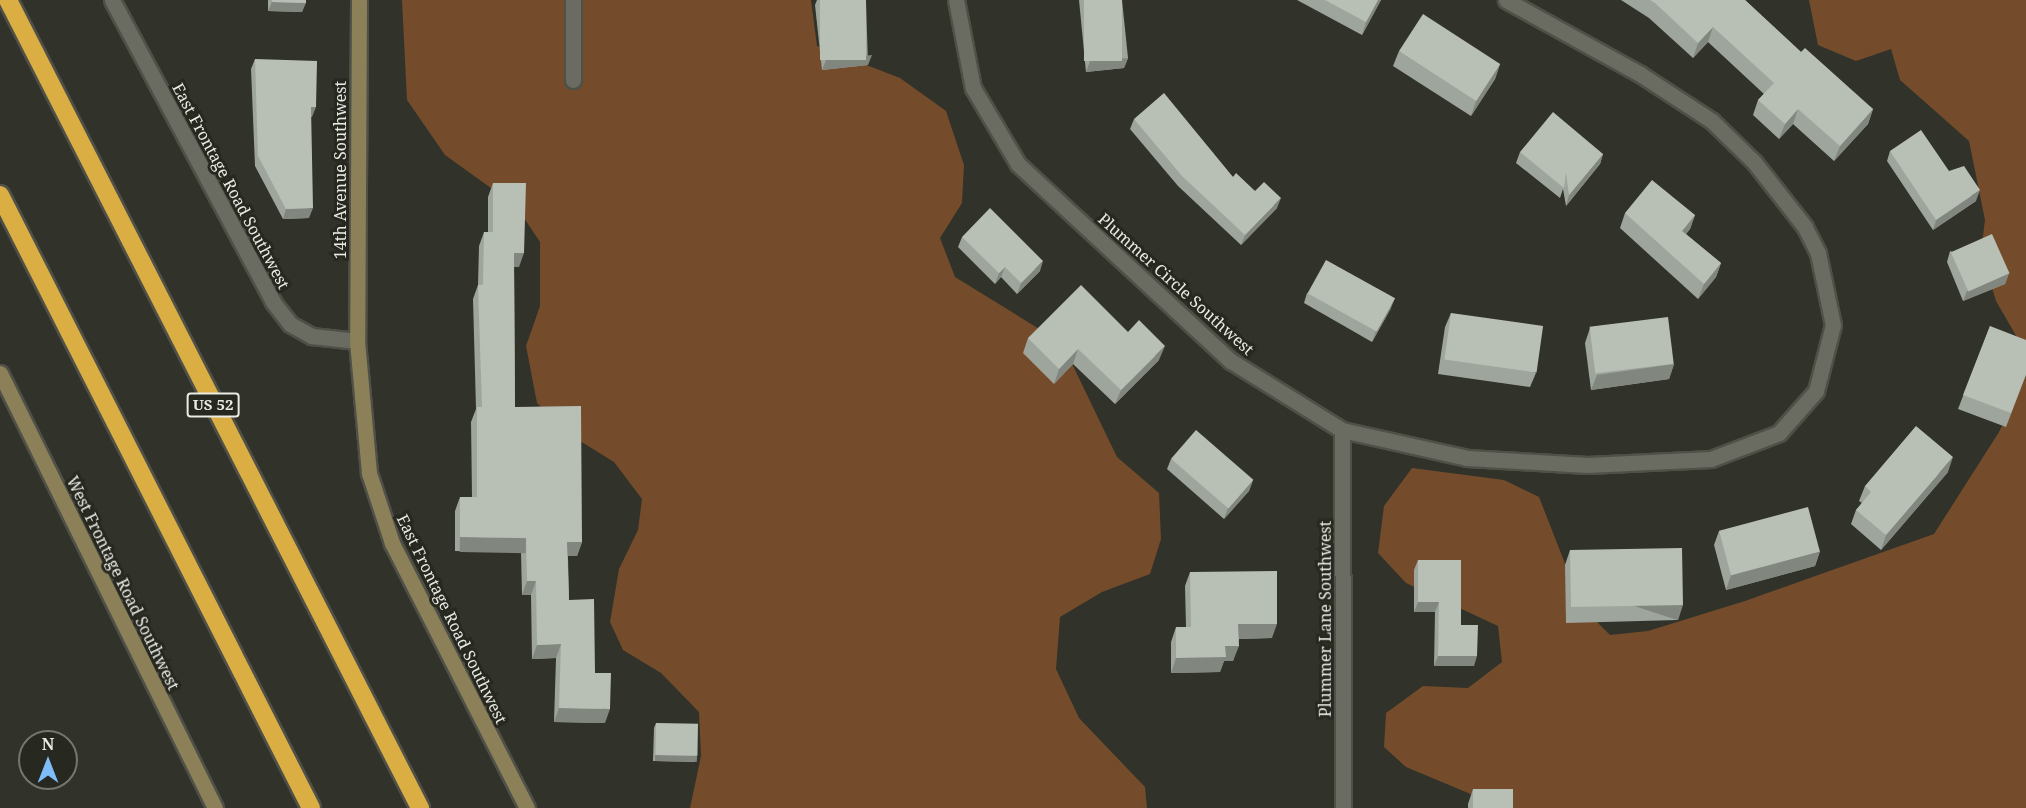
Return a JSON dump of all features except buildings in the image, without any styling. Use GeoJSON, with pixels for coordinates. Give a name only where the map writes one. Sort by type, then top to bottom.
{"type":"FeatureCollection","features":[{"type":"Feature","properties":{"kind":"highway","name":"US 52"},"geometry":{"type":"LineString","coordinates":[[8,0],[420,808]]}},
{"type":"Feature","properties":{"kind":"highway"},"geometry":{"type":"LineString","coordinates":[[0,195],[311,808]]}},
{"type":"Feature","properties":{"kind":"street","name":"East Frontage Road Southwest"},"geometry":{"type":"LineString","coordinates":[[112,0],[273,302],[290,324],[312,336],[357,341],[363,444],[374,497],[392,543],[527,808]]}},
{"type":"Feature","properties":{"kind":"street","name":"14th Avenue Southwest"},"geometry":{"type":"LineString","coordinates":[[357,341],[359,0]]}},
{"type":"Feature","properties":{"kind":"street"},"geometry":{"type":"LineString","coordinates":[[573,0],[573,80]]}},
{"type":"Feature","properties":{"kind":"street","name":"Plummer Circle Southwest"},"geometry":{"type":"LineString","coordinates":[[956,0],[973,88],[1018,164],[1231,361],[1342,430],[1467,458],[1588,465],[1711,459],[1779,433],[1815,391],[1833,325],[1818,253],[1754,162],[1712,121],[1649,80],[1506,0]]}},
{"type":"Feature","properties":{"kind":"street","name":"West Frontage Road Southwest"},"geometry":{"type":"LineString","coordinates":[[0,374],[214,808]]}},
{"type":"Feature","properties":{"kind":"street","name":"Plummer Lane Southwest"},"geometry":{"type":"LineString","coordinates":[[1342,430],[1343,808]]}},
{"type":"Feature","properties":{"kind":"shaded area"},"geometry":{"type":"Polygon","coordinates":[[[402,0],[811,0],[817,46],[900,78],[946,111],[964,165],[962,203],[940,238],[955,277],[1062,343],[1117,457],[1159,493],[1161,539],[1150,574],[1102,592],[1060,617],[1056,669],[1079,718],[1145,787],[1147,808],[690,808],[701,756],[699,712],[661,673],[623,650],[610,622],[619,569],[638,530],[642,499],[614,462],[572,436],[537,403],[526,346],[540,306],[540,242],[516,206],[445,155],[407,100],[402,0]]]}},
{"type":"Feature","properties":{"kind":"shaded area"},"geometry":{"type":"Polygon","coordinates":[[[1809,0],[2026,0],[2026,808],[1504,808],[1406,767],[1384,747],[1386,713],[1423,686],[1468,688],[1502,662],[1498,626],[1406,583],[1378,553],[1384,506],[1412,468],[1504,480],[1539,497],[1582,607],[1610,635],[1648,631],[1745,601],[1934,534],[1999,432],[2020,390],[2022,346],[1996,301],[1981,252],[1985,220],[1969,141],[1900,80],[1891,49],[1856,61],[1818,45],[1809,0]]]}}]}
